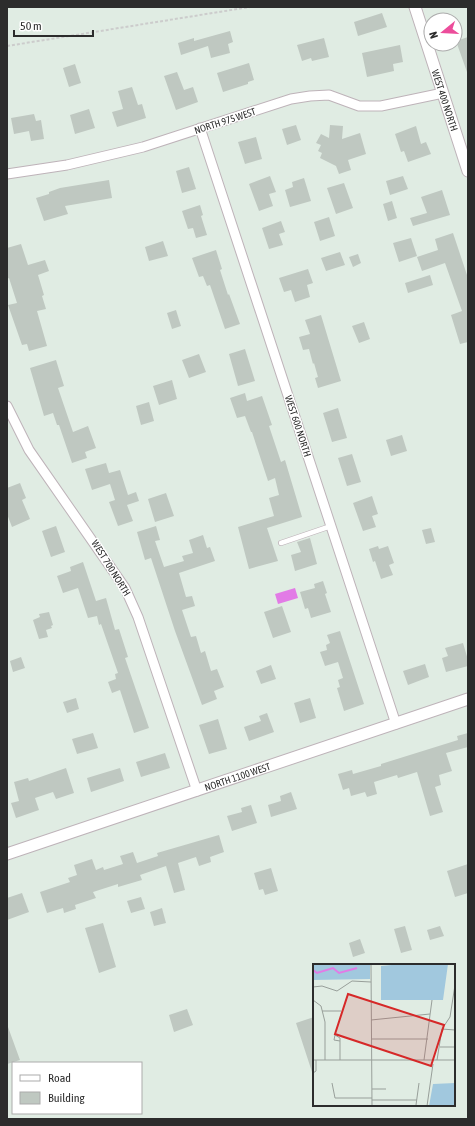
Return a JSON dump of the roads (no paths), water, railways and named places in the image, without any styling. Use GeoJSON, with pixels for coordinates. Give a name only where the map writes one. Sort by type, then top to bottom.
{"type":"FeatureCollection","features":[{"type":"Feature","properties":{"kind":"street","name":"WEST 400 NORTH"},"geometry":{"type":"LineString","coordinates":[[415,7],[468,171]]}},
{"type":"Feature","properties":{"kind":"street","name":"NORTH 975 WEST"},"geometry":{"type":"LineString","coordinates":[[7,174],[67,165],[143,147],[291,99],[329,95],[359,106],[381,106],[443,93]]}},
{"type":"Feature","properties":{"kind":"street","name":"WEST 600 NORTH"},"geometry":{"type":"LineString","coordinates":[[200,128],[396,724]]}},
{"type":"Feature","properties":{"kind":"street","name":"WEST 700 NORTH"},"geometry":{"type":"LineString","coordinates":[[7,406],[29,450],[125,588],[138,617],[197,791]]}},
{"type":"Feature","properties":{"kind":"street","name":"NORTH 1100 WEST"},"geometry":{"type":"LineString","coordinates":[[7,854],[468,699]]}},
{"type":"Feature","properties":{"kind":"lane"},"geometry":{"type":"LineString","coordinates":[[281,543],[331,526]]}}]}
